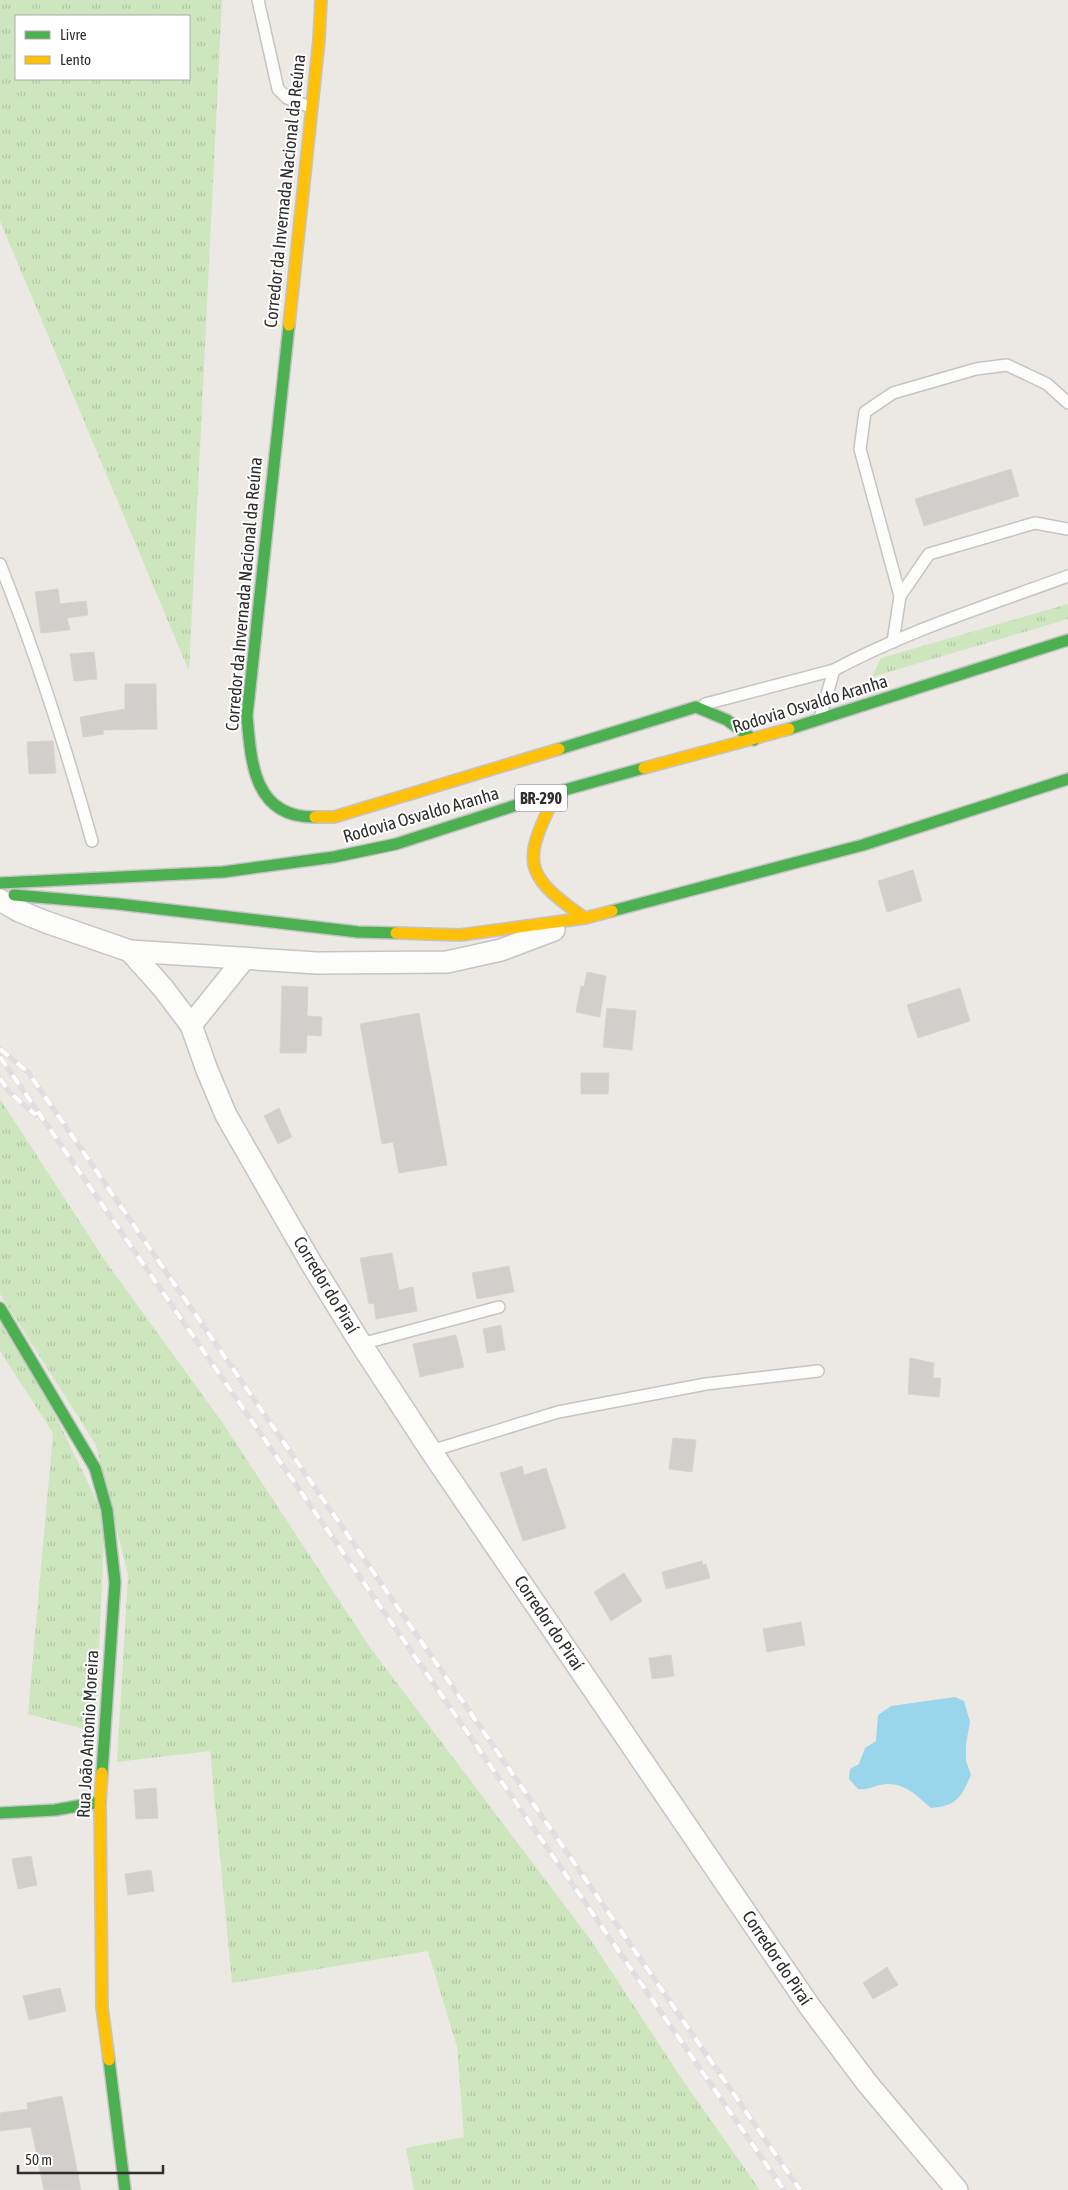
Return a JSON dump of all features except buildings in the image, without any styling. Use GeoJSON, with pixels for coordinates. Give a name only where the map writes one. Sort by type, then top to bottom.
{"type":"FeatureCollection","features":[{"type":"Feature","properties":{"kind":"main road","name":"Corredor da Invernada Nacional da Reúna"},"geometry":{"type":"LineString","coordinates":[[321,0],[319,40],[310,107],[248,716],[250,751],[259,784],[273,807],[298,817],[334,817],[696,707]]}},
{"type":"Feature","properties":{"kind":"main road","name":"Rodovia Osvaldo Aranha"},"geometry":{"type":"LineString","coordinates":[[0,883],[223,872],[334,857],[396,844],[557,792],[819,721],[1068,640]]}},
{"type":"Feature","properties":{"kind":"main road"},"geometry":{"type":"LineString","coordinates":[[696,707],[715,712],[735,723],[754,740]]}},
{"type":"Feature","properties":{"kind":"main road"},"geometry":{"type":"LineString","coordinates":[[0,894],[118,904],[358,932],[460,935],[585,918],[863,845],[1068,779]]}},
{"type":"Feature","properties":{"kind":"main road"},"geometry":{"type":"LineString","coordinates":[[557,792],[535,837],[532,864],[542,884],[585,918]]}},
{"type":"Feature","properties":{"kind":"main road","name":"Rua João Antonio Moreira"},"geometry":{"type":"LineString","coordinates":[[0,1308],[84,1445],[103,1488],[114,1548],[115,1582],[100,1802],[102,2007],[125,2190]]}},
{"type":"Feature","properties":{"kind":"main road"},"geometry":{"type":"LineString","coordinates":[[0,1814],[55,1810],[100,1802]]}},
{"type":"Feature","properties":{"kind":"street"},"geometry":{"type":"LineString","coordinates":[[0,900],[19,911],[46,922],[130,951],[317,963],[446,962],[501,950],[585,918]]}},
{"type":"Feature","properties":{"kind":"street","name":"Corredor do Piraí"},"geometry":{"type":"LineString","coordinates":[[130,951],[163,988],[191,1025],[226,1115],[311,1263],[431,1451],[810,2007],[867,2083],[957,2190]]}},
{"type":"Feature","properties":{"kind":"street"},"geometry":{"type":"LineString","coordinates":[[191,1025],[244,959]]}},
{"type":"Feature","properties":{"kind":"lane"},"geometry":{"type":"LineString","coordinates":[[258,0],[278,89],[287,98],[310,107]]}},
{"type":"Feature","properties":{"kind":"lane"},"geometry":{"type":"LineString","coordinates":[[893,642],[900,596],[860,449],[865,412],[893,393],[976,369],[1007,365],[1046,384],[1068,403]]}},
{"type":"Feature","properties":{"kind":"lane"},"geometry":{"type":"LineString","coordinates":[[900,596],[929,554],[1035,523],[1068,529]]}},
{"type":"Feature","properties":{"kind":"lane"},"geometry":{"type":"LineString","coordinates":[[0,564],[24,625],[75,780],[92,841]]}},
{"type":"Feature","properties":{"kind":"lane"},"geometry":{"type":"LineString","coordinates":[[696,707],[834,670],[893,642],[1068,576]]}},
{"type":"Feature","properties":{"kind":"lane"},"geometry":{"type":"LineString","coordinates":[[819,721],[834,670]]}},
{"type":"Feature","properties":{"kind":"lane"},"geometry":{"type":"LineString","coordinates":[[362,1344],[499,1307]]}},
{"type":"Feature","properties":{"kind":"lane"},"geometry":{"type":"LineString","coordinates":[[431,1451],[558,1412],[706,1384],[818,1371]]}},
{"type":"Feature","properties":{"kind":"green space"},"geometry":{"type":"Polygon","coordinates":[[[0,0],[222,0],[189,671],[0,221],[0,0]]]}},
{"type":"Feature","properties":{"kind":"green space"},"geometry":{"type":"Polygon","coordinates":[[[1068,604],[1068,619],[872,677],[881,658],[1068,604]]]}},
{"type":"Feature","properties":{"kind":"green space"},"geometry":{"type":"Polygon","coordinates":[[[0,1099],[104,1259],[222,1422],[369,1646],[590,1939],[686,2085],[760,2190],[414,2190],[406,2148],[464,2137],[457,2047],[428,1951],[232,1983],[210,1751],[117,1762],[128,1575],[96,1445],[0,1294],[0,1099]]]}},
{"type":"Feature","properties":{"kind":"green space"},"geometry":{"type":"Polygon","coordinates":[[[0,1323],[45,1394],[105,1518],[95,1732],[28,1714],[53,1433],[0,1351],[0,1323]]]}},
{"type":"Feature","properties":{"kind":"water"},"geometry":{"type":"Polygon","coordinates":[[[955,1697],[964,1701],[970,1722],[966,1744],[966,1761],[971,1775],[957,1799],[947,1805],[931,1808],[902,1787],[888,1784],[858,1789],[849,1779],[850,1769],[859,1764],[865,1748],[876,1741],[878,1715],[891,1706],[955,1697]]]}},
{"type":"Feature","properties":{"kind":"railway"},"geometry":{"type":"LineString","coordinates":[[0,1049],[28,1072],[800,2190]]}},
{"type":"Feature","properties":{"kind":"railway"},"geometry":{"type":"LineString","coordinates":[[0,1057],[784,2190]]}},
{"type":"Feature","properties":{"kind":"railway"},"geometry":{"type":"LineString","coordinates":[[0,1078],[10,1093],[36,1115]]}},
{"type":"Feature","properties":{"kind":"traffic: fast"},"geometry":{"type":"LineString","coordinates":[[289,325],[247,716],[254,769],[268,798],[279,808],[295,815],[315,817]]}},
{"type":"Feature","properties":{"kind":"traffic: fast"},"geometry":{"type":"LineString","coordinates":[[789,729],[1068,640]]}},
{"type":"Feature","properties":{"kind":"traffic: fast"},"geometry":{"type":"LineString","coordinates":[[559,749],[696,707],[727,720],[754,740]]}},
{"type":"Feature","properties":{"kind":"traffic: fast"},"geometry":{"type":"LineString","coordinates":[[0,883],[223,872],[334,857],[396,844],[557,792],[644,768]]}},
{"type":"Feature","properties":{"kind":"traffic: fast"},"geometry":{"type":"LineString","coordinates":[[612,911],[863,845],[1068,779]]}},
{"type":"Feature","properties":{"kind":"traffic: fast"},"geometry":{"type":"LineString","coordinates":[[14,895],[118,904],[358,932],[396,933]]}},
{"type":"Feature","properties":{"kind":"traffic: fast"},"geometry":{"type":"LineString","coordinates":[[0,1308],[95,1468],[107,1510],[115,1582],[102,1773]]}},
{"type":"Feature","properties":{"kind":"traffic: fast"},"geometry":{"type":"LineString","coordinates":[[0,1813],[55,1810],[100,1802]]}},
{"type":"Feature","properties":{"kind":"traffic: fast"},"geometry":{"type":"LineString","coordinates":[[109,2060],[125,2190]]}},
{"type":"Feature","properties":{"kind":"traffic: slow"},"geometry":{"type":"LineString","coordinates":[[289,325],[319,40],[321,0]]}},
{"type":"Feature","properties":{"kind":"traffic: slow"},"geometry":{"type":"LineString","coordinates":[[644,768],[789,729]]}},
{"type":"Feature","properties":{"kind":"traffic: slow"},"geometry":{"type":"LineString","coordinates":[[315,817],[334,817],[559,749]]}},
{"type":"Feature","properties":{"kind":"traffic: slow"},"geometry":{"type":"LineString","coordinates":[[557,792],[538,834],[534,850],[534,864],[539,877],[548,889],[585,918]]}},
{"type":"Feature","properties":{"kind":"traffic: slow"},"geometry":{"type":"LineString","coordinates":[[396,933],[460,935],[585,918],[612,911]]}},
{"type":"Feature","properties":{"kind":"traffic: slow"},"geometry":{"type":"LineString","coordinates":[[102,1773],[100,1802],[102,2007],[109,2060]]}}]}
